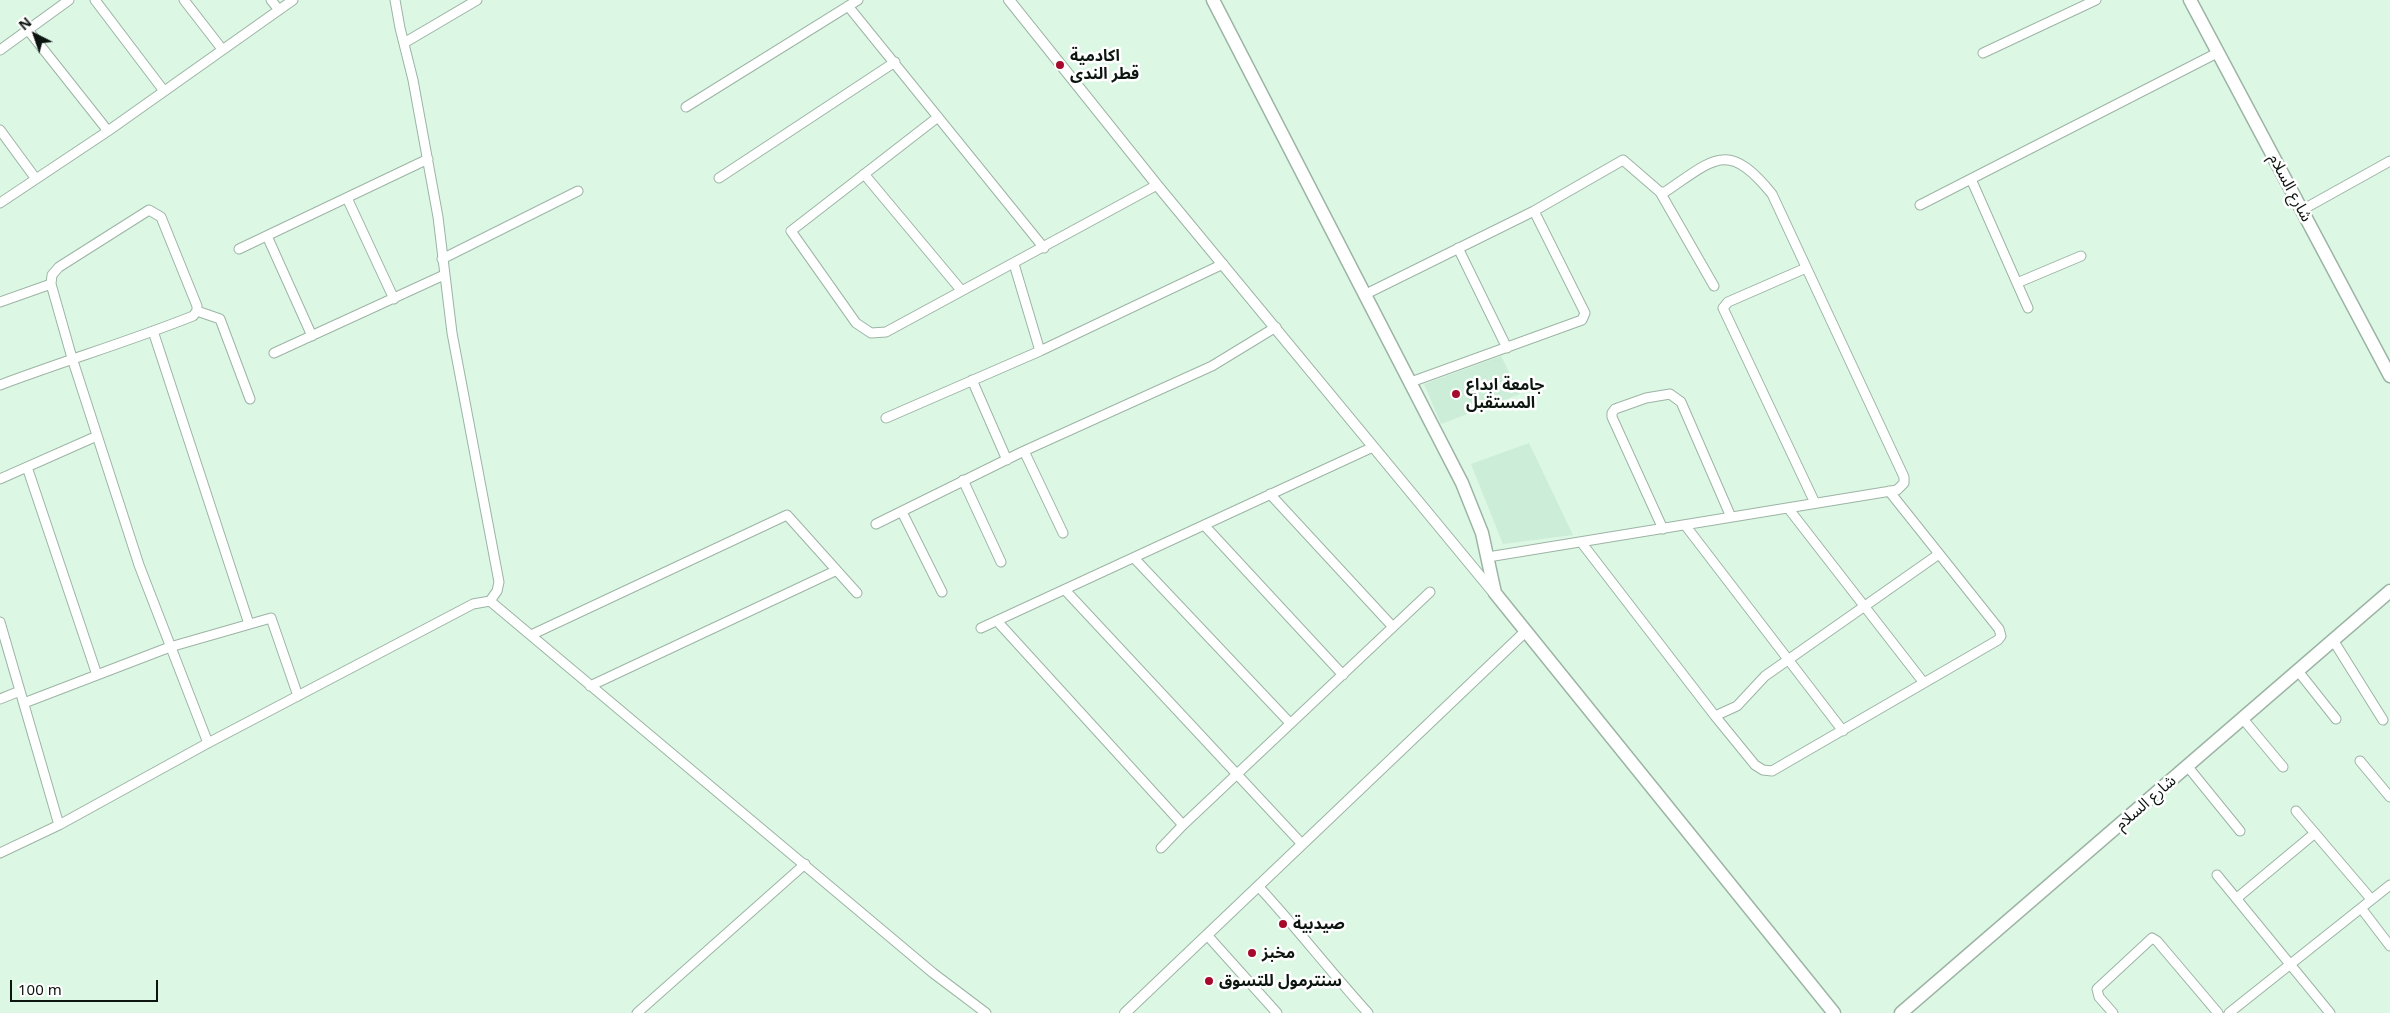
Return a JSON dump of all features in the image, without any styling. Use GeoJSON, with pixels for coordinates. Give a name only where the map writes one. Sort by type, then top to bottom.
{"type":"FeatureCollection","features":[{"type":"Feature","properties":{"kind":"main road"},"geometry":{"type":"LineString","coordinates":[[1213,0],[1366,294],[1469,500],[1488,557],[1495,593],[1834,1013]]}},
{"type":"Feature","properties":{"kind":"main road","name":"شارع السلام"},"geometry":{"type":"LineString","coordinates":[[2190,0],[2390,376]]}},
{"type":"Feature","properties":{"kind":"main road","name":"شارع السلام"},"geometry":{"type":"LineString","coordinates":[[1901,1013],[2390,591]]}},
{"type":"Feature","properties":{"kind":"street"},"geometry":{"type":"LineString","coordinates":[[1,47],[28,30],[67,0]]}},
{"type":"Feature","properties":{"kind":"street"},"geometry":{"type":"LineString","coordinates":[[94,0],[164,91]]}},
{"type":"Feature","properties":{"kind":"street"},"geometry":{"type":"LineString","coordinates":[[184,0],[222,49]]}},
{"type":"Feature","properties":{"kind":"street"},"geometry":{"type":"LineString","coordinates":[[271,0],[279,10]]}},
{"type":"Feature","properties":{"kind":"street"},"geometry":{"type":"LineString","coordinates":[[0,203],[108,131],[293,0]]}},
{"type":"Feature","properties":{"kind":"street"},"geometry":{"type":"LineString","coordinates":[[0,854],[59,825],[208,743],[473,604],[490,601],[497,591],[499,582],[460,378],[444,276],[438,216],[395,0]]}},
{"type":"Feature","properties":{"kind":"street"},"geometry":{"type":"LineString","coordinates":[[404,43],[477,0]]}},
{"type":"Feature","properties":{"kind":"street"},"geometry":{"type":"LineString","coordinates":[[686,107],[858,0]]}},
{"type":"Feature","properties":{"kind":"street"},"geometry":{"type":"LineString","coordinates":[[1009,0],[1157,185],[1495,593]]}},
{"type":"Feature","properties":{"kind":"street"},"geometry":{"type":"LineString","coordinates":[[1983,53],[2096,0]]}},
{"type":"Feature","properties":{"kind":"street"},"geometry":{"type":"LineString","coordinates":[[848,6],[1044,248]]}},
{"type":"Feature","properties":{"kind":"street"},"geometry":{"type":"LineString","coordinates":[[28,30],[108,131]]}},
{"type":"Feature","properties":{"kind":"street"},"geometry":{"type":"LineString","coordinates":[[1920,205],[2217,53]]}},
{"type":"Feature","properties":{"kind":"street"},"geometry":{"type":"LineString","coordinates":[[720,178],[895,62]]}},
{"type":"Feature","properties":{"kind":"street"},"geometry":{"type":"LineString","coordinates":[[938,117],[791,231],[856,323],[870,333],[886,332],[1157,185]]}},
{"type":"Feature","properties":{"kind":"street"},"geometry":{"type":"LineString","coordinates":[[0,130],[36,179]]}},
{"type":"Feature","properties":{"kind":"street"},"geometry":{"type":"LineString","coordinates":[[239,249],[428,159]]}},
{"type":"Feature","properties":{"kind":"street"},"geometry":{"type":"LineString","coordinates":[[1488,557],[1815,504],[1902,487],[1904,477],[1772,194],[1748,168],[1733,159],[1714,162],[1665,192],[1660,192]]}},
{"type":"Feature","properties":{"kind":"street"},"geometry":{"type":"LineString","coordinates":[[1366,294],[1534,211],[1623,160],[1660,192],[1714,286]]}},
{"type":"Feature","properties":{"kind":"street"},"geometry":{"type":"LineString","coordinates":[[2302,210],[2390,161]]}},
{"type":"Feature","properties":{"kind":"street"},"geometry":{"type":"LineString","coordinates":[[864,174],[961,290]]}},
{"type":"Feature","properties":{"kind":"street"},"geometry":{"type":"LineString","coordinates":[[1971,179],[2028,308]]}},
{"type":"Feature","properties":{"kind":"street"},"geometry":{"type":"LineString","coordinates":[[442,259],[578,191]]}},
{"type":"Feature","properties":{"kind":"street"},"geometry":{"type":"LineString","coordinates":[[347,198],[394,298]]}},
{"type":"Feature","properties":{"kind":"street"},"geometry":{"type":"LineString","coordinates":[[0,385],[72,358],[153,332],[193,316],[197,311],[197,306],[161,217],[150,210],[59,267],[52,275],[51,284],[72,358],[139,565],[208,743]]}},
{"type":"Feature","properties":{"kind":"street"},"geometry":{"type":"LineString","coordinates":[[1411,382],[1577,324],[1585,317],[1585,313],[1534,211]]}},
{"type":"Feature","properties":{"kind":"street"},"geometry":{"type":"LineString","coordinates":[[267,236],[312,336]]}},
{"type":"Feature","properties":{"kind":"street"},"geometry":{"type":"LineString","coordinates":[[1458,248],[1507,348]]}},
{"type":"Feature","properties":{"kind":"street"},"geometry":{"type":"LineString","coordinates":[[2017,283],[2081,256]]}},
{"type":"Feature","properties":{"kind":"street"},"geometry":{"type":"LineString","coordinates":[[1014,264],[1040,351]]}},
{"type":"Feature","properties":{"kind":"street"},"geometry":{"type":"LineString","coordinates":[[886,418],[1040,351],[1223,264]]}},
{"type":"Feature","properties":{"kind":"street"},"geometry":{"type":"LineString","coordinates":[[1806,268],[1728,302],[1722,308],[1815,504]]}},
{"type":"Feature","properties":{"kind":"street"},"geometry":{"type":"LineString","coordinates":[[274,354],[444,276]]}},
{"type":"Feature","properties":{"kind":"street"},"geometry":{"type":"LineString","coordinates":[[0,302],[51,284]]}},
{"type":"Feature","properties":{"kind":"street"},"geometry":{"type":"LineString","coordinates":[[197,311],[220,319],[250,399]]}},
{"type":"Feature","properties":{"kind":"street"},"geometry":{"type":"LineString","coordinates":[[876,524],[1024,451],[1212,366],[1276,327]]}},
{"type":"Feature","properties":{"kind":"street"},"geometry":{"type":"LineString","coordinates":[[153,332],[249,624]]}},
{"type":"Feature","properties":{"kind":"street"},"geometry":{"type":"LineString","coordinates":[[972,380],[1007,460]]}},
{"type":"Feature","properties":{"kind":"street"},"geometry":{"type":"LineString","coordinates":[[1663,528],[1612,417],[1612,413],[1615,409],[1646,398],[1670,394],[1681,402],[1731,517]]}},
{"type":"Feature","properties":{"kind":"street"},"geometry":{"type":"LineString","coordinates":[[0,479],[97,436]]}},
{"type":"Feature","properties":{"kind":"street"},"geometry":{"type":"LineString","coordinates":[[982,628],[1373,447]]}},
{"type":"Feature","properties":{"kind":"street"},"geometry":{"type":"LineString","coordinates":[[1024,451],[1063,533]]}},
{"type":"Feature","properties":{"kind":"street"},"geometry":{"type":"LineString","coordinates":[[27,467],[98,675]]}},
{"type":"Feature","properties":{"kind":"street"},"geometry":{"type":"LineString","coordinates":[[963,480],[1002,562]]}},
{"type":"Feature","properties":{"kind":"street"},"geometry":{"type":"LineString","coordinates":[[1581,542],[1755,765],[1768,771],[1777,769],[1998,640],[2001,634],[1889,491]]}},
{"type":"Feature","properties":{"kind":"street"},"geometry":{"type":"LineString","coordinates":[[1270,494],[1393,627]]}},
{"type":"Feature","properties":{"kind":"street"},"geometry":{"type":"LineString","coordinates":[[1788,508],[1924,683]]}},
{"type":"Feature","properties":{"kind":"street"},"geometry":{"type":"LineString","coordinates":[[902,512],[942,592]]}},
{"type":"Feature","properties":{"kind":"street"},"geometry":{"type":"LineString","coordinates":[[531,635],[782,516],[791,518],[857,593]]}},
{"type":"Feature","properties":{"kind":"street"},"geometry":{"type":"LineString","coordinates":[[1204,525],[1343,674]]}},
{"type":"Feature","properties":{"kind":"street"},"geometry":{"type":"LineString","coordinates":[[1685,525],[1843,731]]}},
{"type":"Feature","properties":{"kind":"street"},"geometry":{"type":"LineString","coordinates":[[1715,716],[1743,702],[1765,676],[1939,554]]}},
{"type":"Feature","properties":{"kind":"street"},"geometry":{"type":"LineString","coordinates":[[1134,558],[1290,723]]}},
{"type":"Feature","properties":{"kind":"street"},"geometry":{"type":"LineString","coordinates":[[590,686],[836,571]]}},
{"type":"Feature","properties":{"kind":"street"},"geometry":{"type":"LineString","coordinates":[[1065,590],[1302,844]]}},
{"type":"Feature","properties":{"kind":"street"},"geometry":{"type":"LineString","coordinates":[[1161,848],[1183,824],[1238,775],[1290,723],[1430,592]]}},
{"type":"Feature","properties":{"kind":"street"},"geometry":{"type":"LineString","coordinates":[[490,601],[933,973],[986,1013]]}},
{"type":"Feature","properties":{"kind":"street"},"geometry":{"type":"LineString","coordinates":[[24,703],[170,647],[269,618],[273,620],[298,696]]}},
{"type":"Feature","properties":{"kind":"street"},"geometry":{"type":"LineString","coordinates":[[997,621],[1183,824]]}},
{"type":"Feature","properties":{"kind":"street"},"geometry":{"type":"LineString","coordinates":[[0,622],[4,653],[24,703],[59,825]]}},
{"type":"Feature","properties":{"kind":"street"},"geometry":{"type":"LineString","coordinates":[[1125,1013],[1526,632]]}},
{"type":"Feature","properties":{"kind":"street"},"geometry":{"type":"LineString","coordinates":[[2333,640],[2383,720]]}},
{"type":"Feature","properties":{"kind":"street"},"geometry":{"type":"LineString","coordinates":[[2298,671],[2336,719]]}},
{"type":"Feature","properties":{"kind":"street"},"geometry":{"type":"LineString","coordinates":[[0,699],[20,691]]}},
{"type":"Feature","properties":{"kind":"street"},"geometry":{"type":"LineString","coordinates":[[2243,719],[2283,768]]}},
{"type":"Feature","properties":{"kind":"street"},"geometry":{"type":"LineString","coordinates":[[2360,761],[2390,797]]}},
{"type":"Feature","properties":{"kind":"street"},"geometry":{"type":"LineString","coordinates":[[2188,767],[2240,831]]}},
{"type":"Feature","properties":{"kind":"street"},"geometry":{"type":"LineString","coordinates":[[2296,811],[2371,899]]}},
{"type":"Feature","properties":{"kind":"street"},"geometry":{"type":"LineString","coordinates":[[2237,898],[2315,833]]}},
{"type":"Feature","properties":{"kind":"street"},"geometry":{"type":"LineString","coordinates":[[637,1013],[804,864]]}},
{"type":"Feature","properties":{"kind":"street"},"geometry":{"type":"LineString","coordinates":[[2217,875],[2291,963],[2330,1013]]}},
{"type":"Feature","properties":{"kind":"street"},"geometry":{"type":"LineString","coordinates":[[2229,1013],[2390,885]]}},
{"type":"Feature","properties":{"kind":"street"},"geometry":{"type":"LineString","coordinates":[[1258,886],[1296,927],[1322,962],[1368,1013]]}},
{"type":"Feature","properties":{"kind":"street"},"geometry":{"type":"LineString","coordinates":[[2361,908],[2390,946]]}},
{"type":"Feature","properties":{"kind":"street"},"geometry":{"type":"LineString","coordinates":[[1207,935],[1277,1013]]}},
{"type":"Feature","properties":{"kind":"street"},"geometry":{"type":"LineString","coordinates":[[2113,1013],[2099,997],[2097,989],[2152,938],[2157,941],[2218,1013]]}},
{"type":"Feature","properties":{"kind":"shaded area"},"geometry":{"type":"Polygon","coordinates":[[[1501,356],[1520,394],[1441,424],[1424,384],[1501,356]]]}},
{"type":"Feature","properties":{"kind":"shaded area"},"geometry":{"type":"Polygon","coordinates":[[[1529,443],[1573,535],[1503,544],[1471,464],[1529,443]]]}},
{"type":"Feature","properties":{"kind":"place","name":"اكادمية قطر الندى"},"geometry":{"type":"Point","coordinates":[1060,65]}},
{"type":"Feature","properties":{"kind":"place","name":"جامعة ابداع المستقبل"},"geometry":{"type":"Point","coordinates":[1456,394]}},
{"type":"Feature","properties":{"kind":"place","name":"صيدبية"},"geometry":{"type":"Point","coordinates":[1283,924]}},
{"type":"Feature","properties":{"kind":"place","name":"مخبز"},"geometry":{"type":"Point","coordinates":[1252,953]}},
{"type":"Feature","properties":{"kind":"place","name":"سنترمول للتسوق"},"geometry":{"type":"Point","coordinates":[1209,981]}}]}
